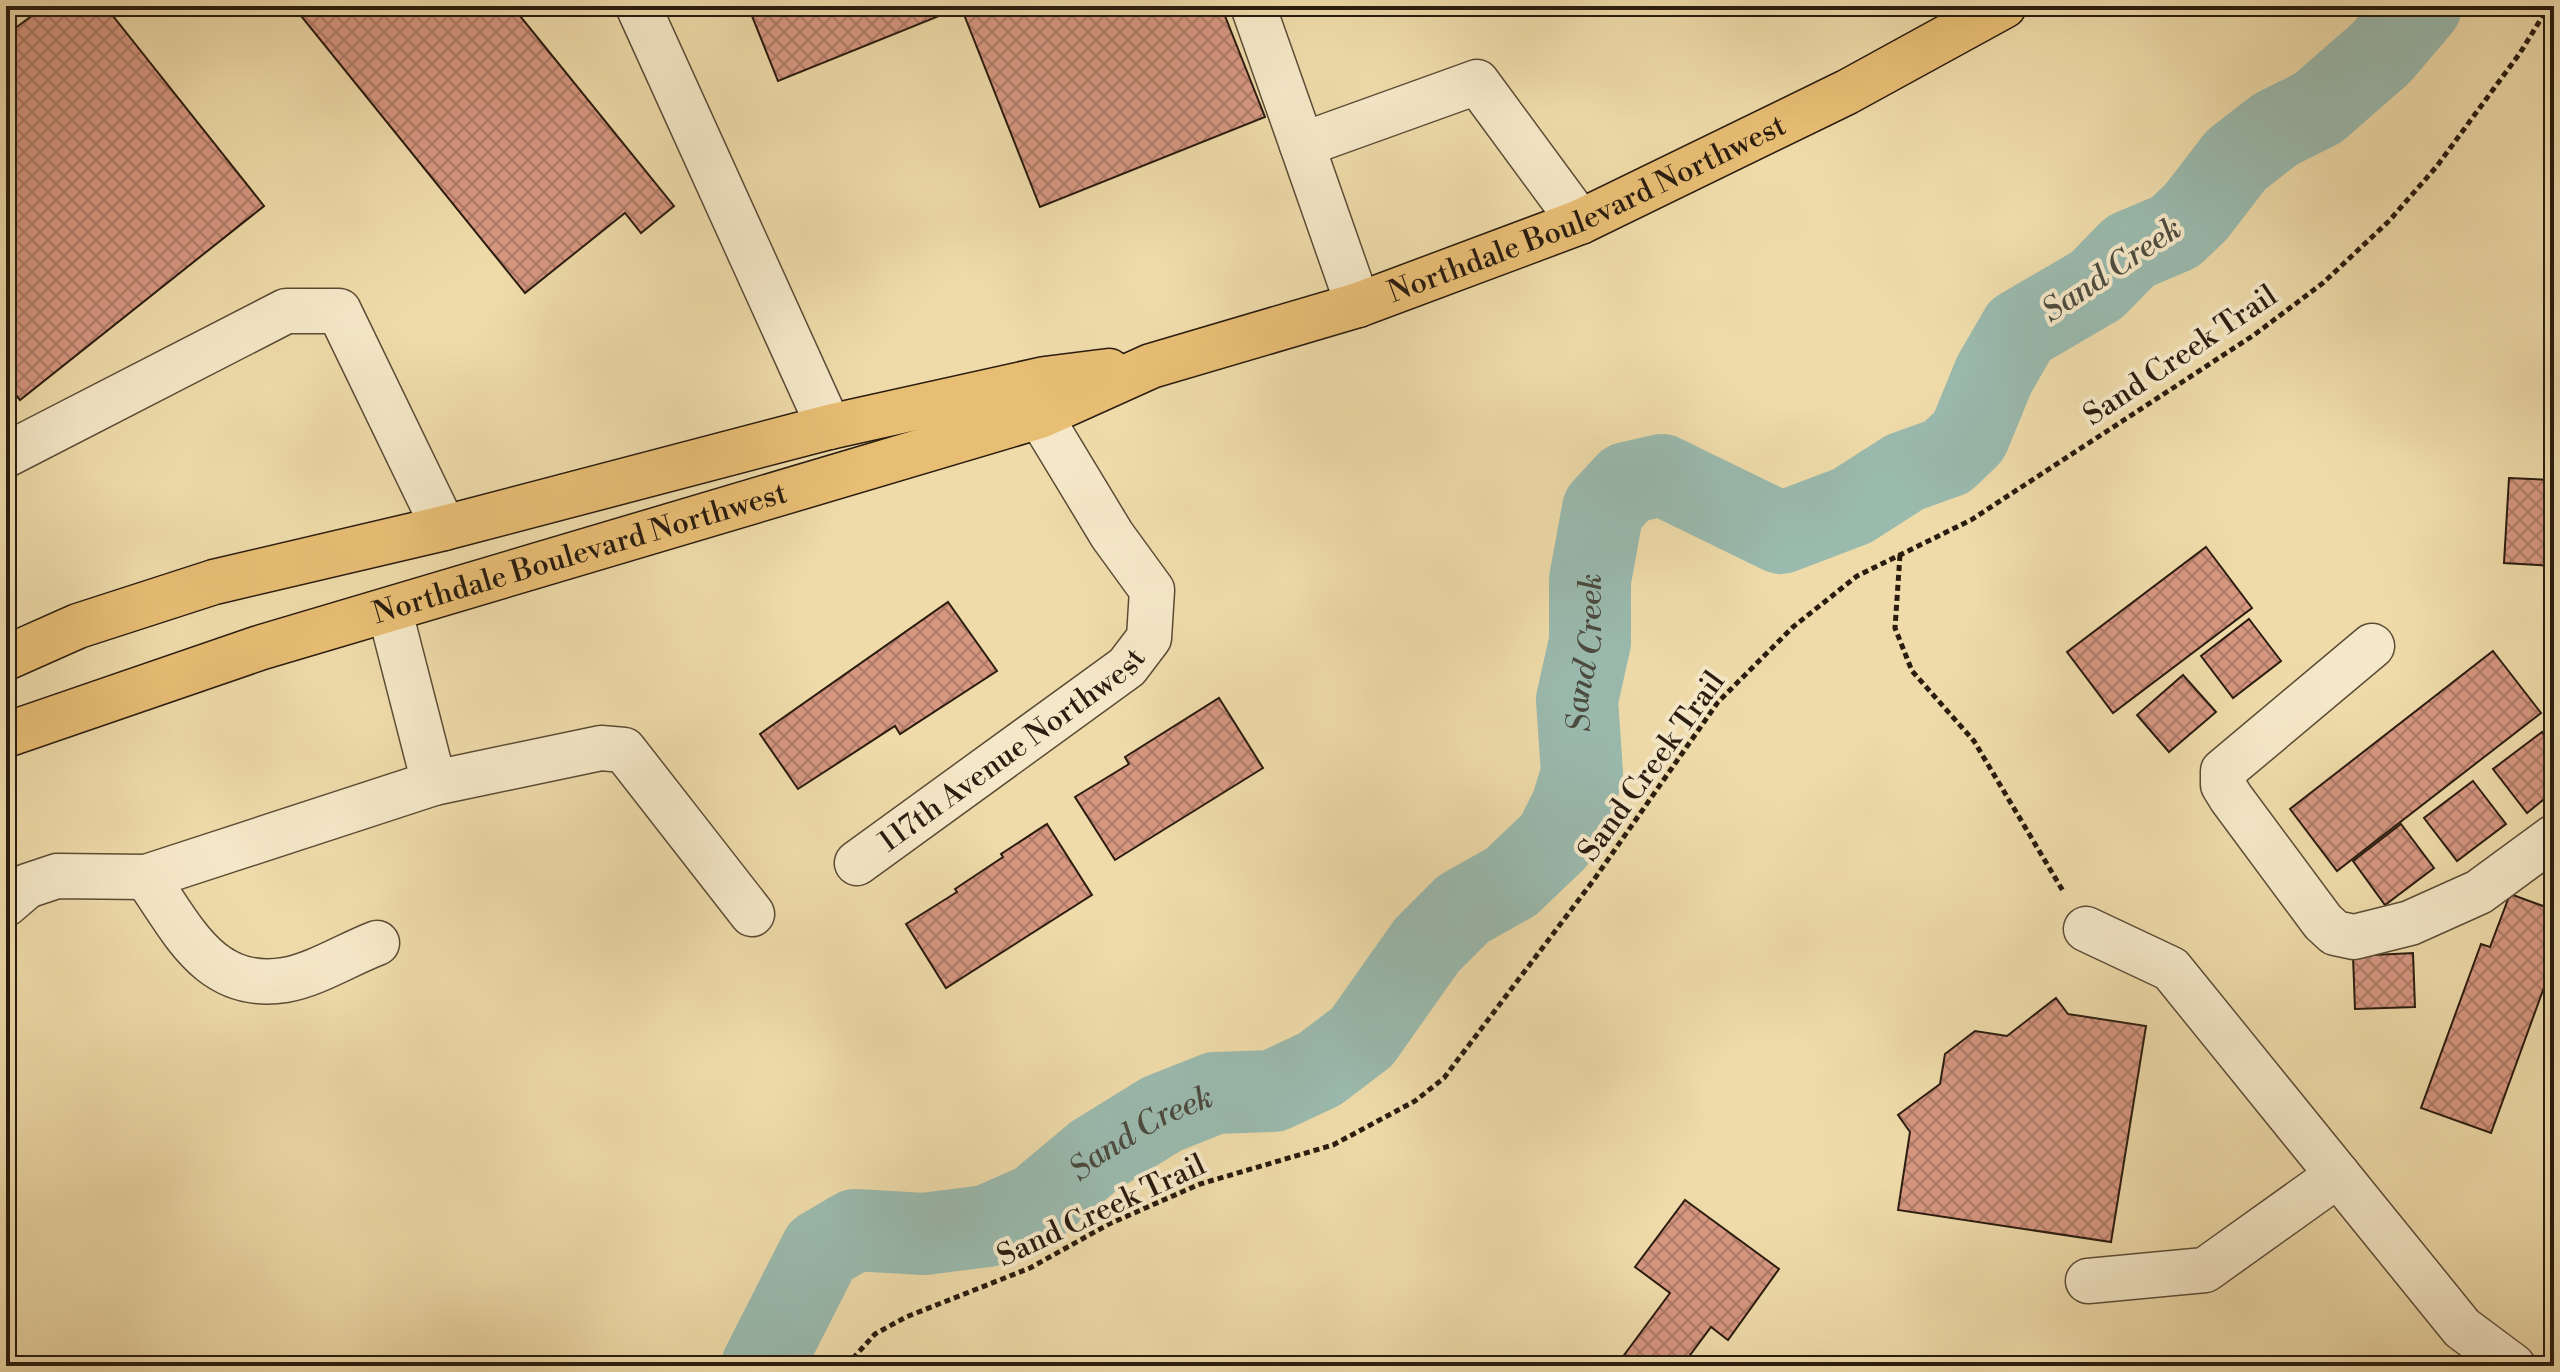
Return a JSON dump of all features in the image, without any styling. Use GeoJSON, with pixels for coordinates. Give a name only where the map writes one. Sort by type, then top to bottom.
{"type":"FeatureCollection","features":[{"type":"Feature","properties":{"kind":"main road","name":"Northdale Boulevard Northwest"},"geometry":{"type":"LineString","coordinates":[[6,735],[259,648],[390,612],[1040,416],[1151,366],[1358,305],[1580,222],[1847,92],[2004,6]]}},
{"type":"Feature","properties":{"kind":"main road","name":"Northdale Boulevard Northwest"},"geometry":{"type":"LineString","coordinates":[[6,658],[78,626],[214,582],[444,528],[829,427],[1045,379],[1151,366]]}},
{"type":"Feature","properties":{"kind":"street"},"geometry":{"type":"LineString","coordinates":[[638,6],[829,427]]}},
{"type":"Feature","properties":{"kind":"street"},"geometry":{"type":"LineString","coordinates":[[1253,6],[1358,305]]}},
{"type":"Feature","properties":{"kind":"street"},"geometry":{"type":"LineString","coordinates":[[1302,145],[1477,82],[1580,222]]}},
{"type":"Feature","properties":{"kind":"street"},"geometry":{"type":"LineString","coordinates":[[6,455],[286,311],[339,311],[444,528]]}},
{"type":"Feature","properties":{"kind":"street","name":"117th Avenue Northwest"},"geometry":{"type":"LineString","coordinates":[[857,863],[1127,667],[1149,638],[1152,590],[1112,535],[1040,416]]}},
{"type":"Feature","properties":{"kind":"street"},"geometry":{"type":"LineString","coordinates":[[390,612],[434,783]]}},
{"type":"Feature","properties":{"kind":"street"},"geometry":{"type":"LineString","coordinates":[[2372,646],[2223,771],[2223,785],[2231,798],[2323,922],[2335,933],[2354,937],[2410,923],[2479,892],[2554,837]]}},
{"type":"Feature","properties":{"kind":"street"},"geometry":{"type":"LineString","coordinates":[[6,904],[27,886],[57,876],[146,877],[434,783],[601,748],[624,750],[752,914]]}},
{"type":"Feature","properties":{"kind":"street"},"geometry":{"type":"LineString","coordinates":[[146,877],[198,948],[225,974],[251,981],[287,980],[377,943]]}},
{"type":"Feature","properties":{"kind":"street"},"geometry":{"type":"LineString","coordinates":[[2086,929],[2171,969],[2462,1328],[2513,1366]]}},
{"type":"Feature","properties":{"kind":"street"},"geometry":{"type":"LineString","coordinates":[[2088,1281],[2205,1270],[2338,1175]]}},
{"type":"Feature","properties":{"kind":"path","name":"Sand Creek Trail"},"geometry":{"type":"LineString","coordinates":[[846,1366],[875,1334],[906,1317],[1030,1268],[1109,1224],[1200,1184],[1333,1145],[1415,1101],[1444,1078],[1593,881],[1718,702],[1823,600],[1857,576],[1971,520],[2254,335],[2323,283],[2389,221],[2437,166],[2520,53],[2549,6]]}},
{"type":"Feature","properties":{"kind":"path"},"geometry":{"type":"LineString","coordinates":[[1900,555],[1895,628],[1912,671],[1974,741],[2086,929]]}},
{"type":"Feature","properties":{"kind":"building"},"geometry":{"type":"Polygon","coordinates":[[[45,6],[105,6],[264,206],[20,400],[6,383],[6,35],[45,6]]]}},
{"type":"Feature","properties":{"kind":"building"},"geometry":{"type":"Polygon","coordinates":[[[293,6],[512,6],[674,206],[641,233],[625,213],[525,293],[293,6]]]}},
{"type":"Feature","properties":{"kind":"building"},"geometry":{"type":"Polygon","coordinates":[[[748,6],[1221,6],[1265,117],[1040,207],[961,7],[778,81],[748,6]]]}},
{"type":"Feature","properties":{"kind":"building"},"geometry":{"type":"Polygon","coordinates":[[[2509,478],[2554,480],[2554,566],[2504,563],[2509,478]]]}},
{"type":"Feature","properties":{"kind":"building"},"geometry":{"type":"Polygon","coordinates":[[[2206,547],[2252,608],[2113,713],[2067,652],[2206,547]]]}},
{"type":"Feature","properties":{"kind":"building"},"geometry":{"type":"Polygon","coordinates":[[[948,602],[997,671],[900,734],[895,726],[798,789],[760,734],[948,602]]]}},
{"type":"Feature","properties":{"kind":"building"},"geometry":{"type":"Polygon","coordinates":[[[2249,619],[2281,661],[2233,698],[2201,656],[2249,619]]]}},
{"type":"Feature","properties":{"kind":"building"},"geometry":{"type":"Polygon","coordinates":[[[2493,651],[2541,713],[2337,871],[2290,809],[2493,651]]]}},
{"type":"Feature","properties":{"kind":"building"},"geometry":{"type":"Polygon","coordinates":[[[2183,675],[2216,712],[2169,752],[2137,715],[2183,675]]]}},
{"type":"Feature","properties":{"kind":"building"},"geometry":{"type":"Polygon","coordinates":[[[1219,698],[1263,768],[1115,860],[1075,797],[1129,764],[1125,757],[1219,698]]]}},
{"type":"Feature","properties":{"kind":"building"},"geometry":{"type":"Polygon","coordinates":[[[2542,732],[2554,748],[2554,791],[2527,813],[2493,769],[2542,732]]]}},
{"type":"Feature","properties":{"kind":"building"},"geometry":{"type":"Polygon","coordinates":[[[2473,781],[2506,824],[2457,861],[2424,818],[2473,781]]]}},
{"type":"Feature","properties":{"kind":"building"},"geometry":{"type":"Polygon","coordinates":[[[1047,824],[1092,895],[946,988],[906,924],[957,892],[955,889],[1003,857],[1001,854],[1047,824]]]}},
{"type":"Feature","properties":{"kind":"building"},"geometry":{"type":"Polygon","coordinates":[[[2401,824],[2434,868],[2385,905],[2353,861],[2401,824]]]}},
{"type":"Feature","properties":{"kind":"building"},"geometry":{"type":"Polygon","coordinates":[[[2510,894],[2554,910],[2554,960],[2491,1133],[2421,1108],[2481,944],[2490,947],[2510,894]]]}},
{"type":"Feature","properties":{"kind":"building"},"geometry":{"type":"Polygon","coordinates":[[[2413,953],[2415,1007],[2355,1009],[2353,956],[2413,953]]]}},
{"type":"Feature","properties":{"kind":"building"},"geometry":{"type":"Polygon","coordinates":[[[2056,998],[2068,1014],[2146,1026],[2111,1242],[1898,1210],[1910,1132],[1898,1115],[1940,1084],[1945,1054],[1975,1031],[2007,1036],[2056,998]]]}},
{"type":"Feature","properties":{"kind":"building"},"geometry":{"type":"Polygon","coordinates":[[[1685,1200],[1779,1269],[1728,1340],[1711,1327],[1682,1366],[1616,1366],[1670,1293],[1635,1267],[1685,1200]]]}},
{"type":"Feature","properties":{"kind":"waterway","name":"Sand Creek"},"geometry":{"type":"LineString","coordinates":[[762,1366],[821,1250],[855,1230],[924,1234],[987,1226],[1037,1204],[1094,1156],[1162,1114],[1215,1093],[1273,1091],[1320,1069],[1362,1037],[1427,945],[1463,909],[1511,882],[1555,840],[1572,806],[1582,773],[1577,700],[1590,642],[1590,580],[1603,509],[1627,483],[1662,475],[1781,533],[1852,506],[1905,472],[1947,457],[1969,436],[1994,375],[2020,330],[2097,285],[2130,251],[2175,232],[2196,212],[2236,160],[2276,129],[2318,108],[2381,53],[2421,6]]}}]}
